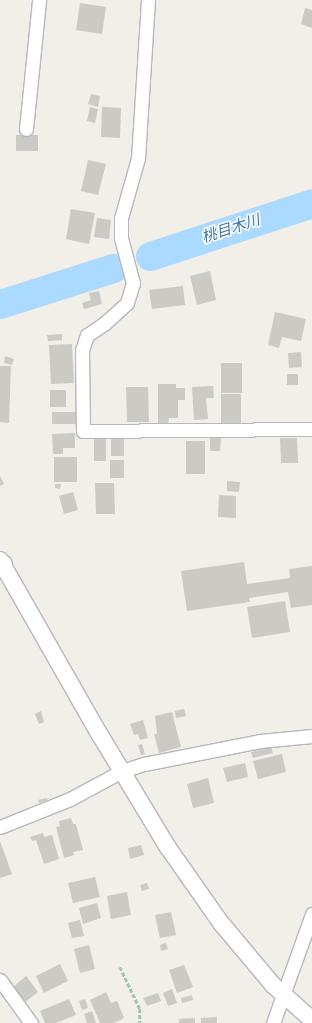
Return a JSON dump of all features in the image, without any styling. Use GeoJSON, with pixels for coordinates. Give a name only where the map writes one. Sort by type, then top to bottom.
{"type":"FeatureCollection","features":[{"type":"Feature","properties":{"kind":"street"},"geometry":{"type":"LineString","coordinates":[[26,130],[39,0]]}},
{"type":"Feature","properties":{"kind":"street"},"geometry":{"type":"LineString","coordinates":[[148,0],[138,158],[121,218],[121,238],[133,283],[127,303],[106,323],[87,336],[82,350],[82,431],[312,429]]}},
{"type":"Feature","properties":{"kind":"street"},"geometry":{"type":"LineString","coordinates":[[1,564],[167,846],[220,923],[273,985],[312,1020]]}},
{"type":"Feature","properties":{"kind":"street"},"geometry":{"type":"LineString","coordinates":[[0,827],[70,799],[122,771],[144,764],[260,741],[312,736]]}},
{"type":"Feature","properties":{"kind":"street"},"geometry":{"type":"LineString","coordinates":[[273,1023],[282,993],[312,914]]}},
{"type":"Feature","properties":{"kind":"street"},"geometry":{"type":"LineString","coordinates":[[0,980],[31,1023]]}},
{"type":"Feature","properties":{"kind":"path"},"geometry":{"type":"LineString","coordinates":[[120,967],[140,1009],[140,1023]]}},
{"type":"Feature","properties":{"kind":"building"},"geometry":{"type":"Polygon","coordinates":[[[80,3],[106,7],[102,34],[76,30],[80,3]]]}},
{"type":"Feature","properties":{"kind":"building"},"geometry":{"type":"Polygon","coordinates":[[[305,8],[312,10],[312,28],[301,24],[305,8]]]}},
{"type":"Feature","properties":{"kind":"building"},"geometry":{"type":"Polygon","coordinates":[[[91,94],[100,96],[98,107],[88,104],[91,94]]]}},
{"type":"Feature","properties":{"kind":"building"},"geometry":{"type":"Polygon","coordinates":[[[90,107],[98,109],[95,123],[87,121],[90,107]]]}},
{"type":"Feature","properties":{"kind":"building"},"geometry":{"type":"Polygon","coordinates":[[[102,107],[121,108],[120,138],[101,137],[102,107]]]}},
{"type":"Feature","properties":{"kind":"building"},"geometry":{"type":"Polygon","coordinates":[[[16,135],[38,135],[38,151],[16,151],[16,135]]]}},
{"type":"Feature","properties":{"kind":"building"},"geometry":{"type":"Polygon","coordinates":[[[88,160],[106,164],[98,195],[81,191],[88,160]]]}},
{"type":"Feature","properties":{"kind":"building"},"geometry":{"type":"Polygon","coordinates":[[[71,209],[95,213],[89,244],[66,239],[71,209]]]}},
{"type":"Feature","properties":{"kind":"building"},"geometry":{"type":"Polygon","coordinates":[[[97,218],[111,220],[109,239],[94,237],[97,218]]]}},
{"type":"Feature","properties":{"kind":"building"},"geometry":{"type":"Polygon","coordinates":[[[210,271],[216,300],[197,305],[190,276],[210,271]]]}},
{"type":"Feature","properties":{"kind":"building"},"geometry":{"type":"Polygon","coordinates":[[[183,286],[185,305],[152,309],[149,290],[183,286]]]}},
{"type":"Feature","properties":{"kind":"building"},"geometry":{"type":"Polygon","coordinates":[[[99,291],[102,304],[84,309],[82,303],[91,300],[89,293],[99,291]]]}},
{"type":"Feature","properties":{"kind":"building"},"geometry":{"type":"Polygon","coordinates":[[[275,312],[306,319],[301,341],[282,337],[279,348],[268,345],[275,312]]]}},
{"type":"Feature","properties":{"kind":"building"},"geometry":{"type":"Polygon","coordinates":[[[62,334],[62,340],[48,341],[47,335],[62,334]]]}},
{"type":"Feature","properties":{"kind":"building"},"geometry":{"type":"Polygon","coordinates":[[[72,344],[74,383],[51,384],[49,345],[72,344]]]}},
{"type":"Feature","properties":{"kind":"building"},"geometry":{"type":"Polygon","coordinates":[[[301,352],[302,367],[289,368],[288,353],[301,352]]]}},
{"type":"Feature","properties":{"kind":"building"},"geometry":{"type":"Polygon","coordinates":[[[5,356],[14,359],[12,365],[4,363],[5,356]]]}},
{"type":"Feature","properties":{"kind":"building"},"geometry":{"type":"Polygon","coordinates":[[[221,363],[242,363],[242,393],[221,393],[221,363]]]}},
{"type":"Feature","properties":{"kind":"building"},"geometry":{"type":"Polygon","coordinates":[[[0,366],[11,366],[9,423],[0,422],[0,366]]]}},
{"type":"Feature","properties":{"kind":"building"},"geometry":{"type":"Polygon","coordinates":[[[287,374],[298,374],[298,385],[287,385],[287,374]]]}},
{"type":"Feature","properties":{"kind":"building"},"geometry":{"type":"Polygon","coordinates":[[[158,384],[176,384],[176,388],[185,388],[185,400],[178,400],[178,418],[169,418],[168,425],[158,425],[158,384]]]}},
{"type":"Feature","properties":{"kind":"building"},"geometry":{"type":"Polygon","coordinates":[[[213,386],[214,398],[206,398],[208,419],[194,420],[192,387],[213,386]]]}},
{"type":"Feature","properties":{"kind":"building"},"geometry":{"type":"Polygon","coordinates":[[[126,387],[148,387],[149,422],[127,422],[126,387]]]}},
{"type":"Feature","properties":{"kind":"building"},"geometry":{"type":"Polygon","coordinates":[[[50,390],[66,390],[66,407],[50,407],[50,390]]]}},
{"type":"Feature","properties":{"kind":"building"},"geometry":{"type":"Polygon","coordinates":[[[221,394],[241,394],[241,424],[221,424],[221,394]]]}},
{"type":"Feature","properties":{"kind":"building"},"geometry":{"type":"Polygon","coordinates":[[[52,412],[76,412],[76,424],[52,424],[52,412]]]}},
{"type":"Feature","properties":{"kind":"building"},"geometry":{"type":"Polygon","coordinates":[[[75,433],[75,448],[63,448],[63,454],[53,454],[52,434],[75,433]]]}},
{"type":"Feature","properties":{"kind":"building"},"geometry":{"type":"Polygon","coordinates":[[[94,438],[106,438],[106,461],[94,461],[94,438]]]}},
{"type":"Feature","properties":{"kind":"building"},"geometry":{"type":"Polygon","coordinates":[[[111,438],[124,439],[124,456],[111,456],[111,438]]]}},
{"type":"Feature","properties":{"kind":"building"},"geometry":{"type":"Polygon","coordinates":[[[210,438],[221,438],[220,451],[210,451],[210,438]]]}},
{"type":"Feature","properties":{"kind":"building"},"geometry":{"type":"Polygon","coordinates":[[[280,438],[297,438],[298,463],[281,463],[280,438]]]}},
{"type":"Feature","properties":{"kind":"building"},"geometry":{"type":"Polygon","coordinates":[[[186,441],[205,441],[205,474],[186,474],[186,441]]]}},
{"type":"Feature","properties":{"kind":"building"},"geometry":{"type":"Polygon","coordinates":[[[54,457],[77,457],[77,482],[54,482],[54,457]]]}},
{"type":"Feature","properties":{"kind":"building"},"geometry":{"type":"Polygon","coordinates":[[[110,460],[124,460],[124,478],[110,478],[110,460]]]}},
{"type":"Feature","properties":{"kind":"building"},"geometry":{"type":"Polygon","coordinates":[[[0,476],[4,484],[0,486],[0,476]]]}},
{"type":"Feature","properties":{"kind":"building"},"geometry":{"type":"Polygon","coordinates":[[[227,481],[240,482],[239,492],[227,491],[227,481]]]}},
{"type":"Feature","properties":{"kind":"building"},"geometry":{"type":"Polygon","coordinates":[[[95,483],[114,483],[115,514],[96,514],[95,483]]]}},
{"type":"Feature","properties":{"kind":"building"},"geometry":{"type":"Polygon","coordinates":[[[55,484],[61,484],[60,489],[55,488],[55,484]]]}},
{"type":"Feature","properties":{"kind":"building"},"geometry":{"type":"Polygon","coordinates":[[[73,492],[78,510],[64,514],[59,496],[73,492]]]}},
{"type":"Feature","properties":{"kind":"building"},"geometry":{"type":"Polygon","coordinates":[[[219,495],[236,496],[236,518],[218,517],[219,495]]]}},
{"type":"Feature","properties":{"kind":"building"},"geometry":{"type":"Polygon","coordinates":[[[244,562],[247,584],[290,578],[289,569],[312,566],[312,605],[291,608],[288,592],[249,598],[250,602],[187,611],[181,571],[244,562]]]}},
{"type":"Feature","properties":{"kind":"building"},"geometry":{"type":"Polygon","coordinates":[[[285,601],[290,632],[252,638],[247,607],[285,601]]]}},
{"type":"Feature","properties":{"kind":"building"},"geometry":{"type":"Polygon","coordinates":[[[184,709],[186,716],[176,718],[175,711],[184,709]]]}},
{"type":"Feature","properties":{"kind":"building"},"geometry":{"type":"Polygon","coordinates":[[[41,711],[44,722],[39,724],[35,714],[41,711]]]}},
{"type":"Feature","properties":{"kind":"building"},"geometry":{"type":"Polygon","coordinates":[[[172,712],[181,747],[159,753],[154,734],[157,734],[155,716],[172,712]]]}},
{"type":"Feature","properties":{"kind":"building"},"geometry":{"type":"Polygon","coordinates":[[[143,720],[148,738],[140,740],[138,734],[134,735],[130,724],[143,720]]]}},
{"type":"Feature","properties":{"kind":"building"},"geometry":{"type":"Polygon","coordinates":[[[142,744],[145,754],[141,755],[138,745],[142,744]]]}},
{"type":"Feature","properties":{"kind":"building"},"geometry":{"type":"Polygon","coordinates":[[[271,747],[273,753],[253,758],[251,752],[271,747]]]}},
{"type":"Feature","properties":{"kind":"building"},"geometry":{"type":"Polygon","coordinates":[[[282,754],[286,772],[258,779],[253,761],[282,754]]]}},
{"type":"Feature","properties":{"kind":"building"},"geometry":{"type":"Polygon","coordinates":[[[245,763],[248,777],[227,782],[223,768],[245,763]]]}},
{"type":"Feature","properties":{"kind":"building"},"geometry":{"type":"Polygon","coordinates":[[[208,778],[214,803],[193,808],[187,784],[208,778]]]}},
{"type":"Feature","properties":{"kind":"building"},"geometry":{"type":"Polygon","coordinates":[[[47,798],[48,800],[39,803],[38,800],[47,798]]]}},
{"type":"Feature","properties":{"kind":"building"},"geometry":{"type":"Polygon","coordinates":[[[71,818],[73,824],[76,824],[83,850],[73,852],[74,855],[64,858],[56,827],[60,826],[59,821],[71,818]]]}},
{"type":"Feature","properties":{"kind":"building"},"geometry":{"type":"Polygon","coordinates":[[[43,833],[44,837],[52,835],[59,859],[44,864],[36,840],[32,841],[30,837],[43,833]]]}},
{"type":"Feature","properties":{"kind":"building"},"geometry":{"type":"Polygon","coordinates":[[[0,841],[12,874],[0,878],[0,841]]]}},
{"type":"Feature","properties":{"kind":"building"},"geometry":{"type":"Polygon","coordinates":[[[141,845],[144,855],[130,859],[128,848],[141,845]]]}},
{"type":"Feature","properties":{"kind":"building"},"geometry":{"type":"Polygon","coordinates":[[[95,877],[100,897],[73,903],[68,883],[95,877]]]}},
{"type":"Feature","properties":{"kind":"building"},"geometry":{"type":"Polygon","coordinates":[[[147,883],[149,889],[142,891],[140,885],[147,883]]]}},
{"type":"Feature","properties":{"kind":"building"},"geometry":{"type":"Polygon","coordinates":[[[127,892],[131,915],[111,919],[107,896],[127,892]]]}},
{"type":"Feature","properties":{"kind":"building"},"geometry":{"type":"Polygon","coordinates":[[[97,903],[101,918],[83,924],[79,908],[97,903]]]}},
{"type":"Feature","properties":{"kind":"building"},"geometry":{"type":"Polygon","coordinates":[[[171,912],[176,935],[160,938],[155,915],[171,912]]]}},
{"type":"Feature","properties":{"kind":"building"},"geometry":{"type":"Polygon","coordinates":[[[80,920],[84,936],[72,938],[68,923],[80,920]]]}},
{"type":"Feature","properties":{"kind":"building"},"geometry":{"type":"Polygon","coordinates":[[[166,943],[168,949],[161,951],[160,945],[166,943]]]}},
{"type":"Feature","properties":{"kind":"building"},"geometry":{"type":"Polygon","coordinates":[[[89,945],[95,969],[80,973],[74,949],[89,945]]]}},
{"type":"Feature","properties":{"kind":"building"},"geometry":{"type":"Polygon","coordinates":[[[60,964],[68,981],[44,993],[36,976],[60,964]]]}},
{"type":"Feature","properties":{"kind":"building"},"geometry":{"type":"Polygon","coordinates":[[[184,965],[193,987],[177,993],[169,970],[184,965]]]}},
{"type":"Feature","properties":{"kind":"building"},"geometry":{"type":"Polygon","coordinates":[[[26,976],[38,992],[24,1003],[12,988],[26,976]]]}},
{"type":"Feature","properties":{"kind":"building"},"geometry":{"type":"Polygon","coordinates":[[[172,989],[177,1003],[168,1006],[163,993],[172,989]]]}},
{"type":"Feature","properties":{"kind":"building"},"geometry":{"type":"Polygon","coordinates":[[[106,992],[111,1003],[117,1001],[124,1018],[114,1023],[100,1023],[90,1000],[106,992]]]}},
{"type":"Feature","properties":{"kind":"building"},"geometry":{"type":"Polygon","coordinates":[[[158,993],[161,1001],[147,1006],[143,998],[158,993]]]}},
{"type":"Feature","properties":{"kind":"building"},"geometry":{"type":"Polygon","coordinates":[[[192,995],[193,1000],[182,1003],[181,998],[192,995]]]}},
{"type":"Feature","properties":{"kind":"building"},"geometry":{"type":"Polygon","coordinates":[[[69,999],[76,1015],[56,1023],[45,1023],[40,1011],[69,999]]]}},
{"type":"Feature","properties":{"kind":"building"},"geometry":{"type":"Polygon","coordinates":[[[85,999],[88,1008],[82,1010],[79,1001],[85,999]]]}},
{"type":"Feature","properties":{"kind":"building"},"geometry":{"type":"Polygon","coordinates":[[[92,1011],[96,1023],[87,1023],[84,1014],[92,1011]]]}},
{"type":"Feature","properties":{"kind":"building"},"geometry":{"type":"Polygon","coordinates":[[[217,1017],[217,1023],[201,1023],[201,1018],[217,1017]]]}},
{"type":"Feature","properties":{"kind":"building"},"geometry":{"type":"Polygon","coordinates":[[[195,1018],[195,1023],[179,1023],[179,1019],[195,1018]]]}},
{"type":"Feature","properties":{"kind":"waterway","name":"桃目木川"},"geometry":{"type":"LineString","coordinates":[[150,256],[312,203]]}},
{"type":"Feature","properties":{"kind":"waterway","name":"桃目木川"},"geometry":{"type":"LineString","coordinates":[[0,304],[113,268]]}}]}
